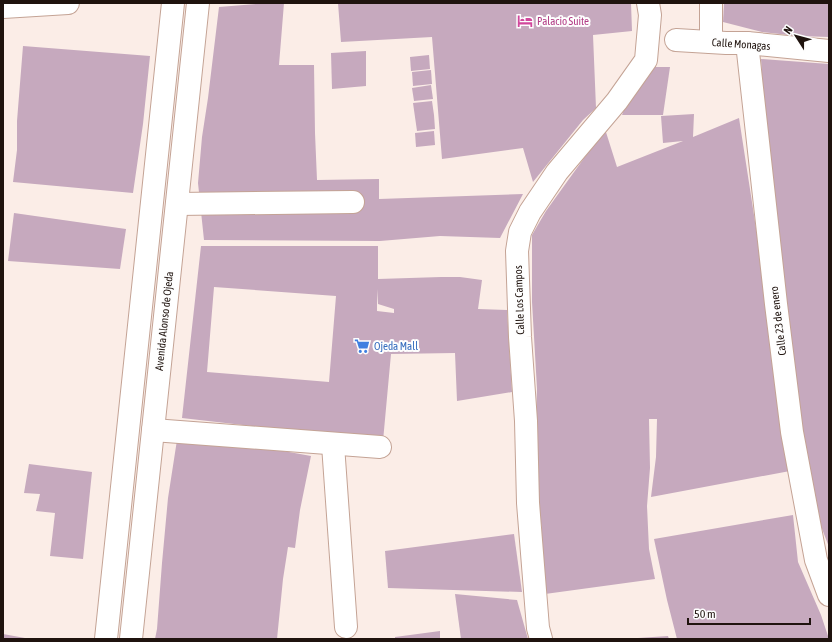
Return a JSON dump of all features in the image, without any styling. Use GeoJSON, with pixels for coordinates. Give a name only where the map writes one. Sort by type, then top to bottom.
{"type":"FeatureCollection","features":[{"type":"Feature","properties":{"kind":"street"},"geometry":{"type":"LineString","coordinates":[[3,7],[68,3]]}},
{"type":"Feature","properties":{"kind":"street"},"geometry":{"type":"LineString","coordinates":[[106,639],[173,3]]}},
{"type":"Feature","properties":{"kind":"street","name":"Avenida Alonso de Ojeda"},"geometry":{"type":"LineString","coordinates":[[131,639],[198,3]]}},
{"type":"Feature","properties":{"kind":"street"},"geometry":{"type":"LineString","coordinates":[[711,3],[712,42]]}},
{"type":"Feature","properties":{"kind":"street"},"geometry":{"type":"LineString","coordinates":[[646,60],[676,40],[649,9]]}},
{"type":"Feature","properties":{"kind":"street"},"geometry":{"type":"LineString","coordinates":[[646,60],[649,9]]}},
{"type":"Feature","properties":{"kind":"street","name":"Calle Monagas"},"geometry":{"type":"LineString","coordinates":[[676,40],[747,43],[829,51]]}},
{"type":"Feature","properties":{"kind":"street","name":"Calle 23 de enero"},"geometry":{"type":"LineString","coordinates":[[747,43],[792,432],[816,560],[829,595]]}},
{"type":"Feature","properties":{"kind":"street","name":"Calle Los Campos"},"geometry":{"type":"LineString","coordinates":[[541,639],[538,628],[528,503],[526,421],[518,294],[517,251],[520,232],[530,212],[557,172],[617,101],[646,60]]}},
{"type":"Feature","properties":{"kind":"street"},"geometry":{"type":"LineString","coordinates":[[177,204],[353,202]]}},
{"type":"Feature","properties":{"kind":"street"},"geometry":{"type":"LineString","coordinates":[[153,430],[333,445],[380,447]]}},
{"type":"Feature","properties":{"kind":"street"},"geometry":{"type":"LineString","coordinates":[[333,445],[346,627]]}},
{"type":"Feature","properties":{"kind":"building"},"geometry":{"type":"Polygon","coordinates":[[[284,3],[279,65],[314,65],[317,180],[379,179],[379,199],[523,194],[500,238],[440,236],[380,241],[204,240],[198,183],[202,137],[219,7],[284,3]]]}},
{"type":"Feature","properties":{"kind":"building"},"geometry":{"type":"Polygon","coordinates":[[[338,3],[631,3],[632,31],[593,35],[596,108],[583,120],[533,182],[523,148],[442,159],[432,37],[341,42],[338,3]]]}},
{"type":"Feature","properties":{"kind":"building"},"geometry":{"type":"Polygon","coordinates":[[[724,3],[829,3],[829,37],[798,36],[762,32],[723,22],[724,3]]]}},
{"type":"Feature","properties":{"kind":"building"},"geometry":{"type":"Polygon","coordinates":[[[23,46],[150,56],[143,124],[133,193],[13,182],[17,150],[17,121],[23,46]]]}},
{"type":"Feature","properties":{"kind":"building"},"geometry":{"type":"Polygon","coordinates":[[[366,51],[366,86],[332,89],[331,53],[366,51]]]}},
{"type":"Feature","properties":{"kind":"building"},"geometry":{"type":"Polygon","coordinates":[[[429,55],[430,69],[411,71],[410,57],[429,55]]]}},
{"type":"Feature","properties":{"kind":"building"},"geometry":{"type":"Polygon","coordinates":[[[761,59],[829,64],[829,547],[811,500],[797,399],[781,251],[767,153],[761,59]]]}},
{"type":"Feature","properties":{"kind":"building"},"geometry":{"type":"Polygon","coordinates":[[[651,67],[670,67],[663,115],[622,115],[626,105],[651,67]]]}},
{"type":"Feature","properties":{"kind":"building"},"geometry":{"type":"Polygon","coordinates":[[[431,70],[432,84],[413,86],[412,72],[431,70]]]}},
{"type":"Feature","properties":{"kind":"building"},"geometry":{"type":"Polygon","coordinates":[[[431,85],[433,99],[414,101],[412,88],[431,85]]]}},
{"type":"Feature","properties":{"kind":"building"},"geometry":{"type":"Polygon","coordinates":[[[432,101],[435,129],[417,131],[413,103],[432,101]]]}},
{"type":"Feature","properties":{"kind":"building"},"geometry":{"type":"Polygon","coordinates":[[[694,114],[693,137],[739,118],[760,254],[769,340],[778,385],[790,471],[651,497],[656,457],[657,419],[649,419],[650,468],[647,506],[649,549],[655,579],[545,594],[542,561],[542,529],[534,481],[537,389],[532,302],[532,235],[546,211],[605,129],[617,167],[683,141],[663,143],[661,116],[694,114]]]}},
{"type":"Feature","properties":{"kind":"building"},"geometry":{"type":"Polygon","coordinates":[[[434,131],[435,145],[416,147],[415,133],[434,131]]]}},
{"type":"Feature","properties":{"kind":"building"},"geometry":{"type":"Polygon","coordinates":[[[14,213],[126,229],[120,269],[8,261],[14,213]]]}},
{"type":"Feature","properties":{"kind":"building","name":"Ojeda Mall"},"geometry":{"type":"Polygon","coordinates":[[[201,246],[378,246],[378,279],[460,277],[482,280],[478,309],[507,310],[512,392],[457,401],[455,353],[391,354],[383,441],[182,418],[201,246]],[[214,287],[207,372],[329,382],[336,296],[214,287]],[[377,289],[377,311],[394,313],[394,309],[378,304],[377,289]]]}},
{"type":"Feature","properties":{"kind":"building"},"geometry":{"type":"Polygon","coordinates":[[[177,440],[256,446],[311,456],[300,510],[295,548],[288,547],[277,639],[155,639],[168,498],[177,440]]]}},
{"type":"Feature","properties":{"kind":"building"},"geometry":{"type":"Polygon","coordinates":[[[29,464],[92,472],[83,559],[50,556],[55,513],[36,511],[40,494],[24,493],[29,464]]]}},
{"type":"Feature","properties":{"kind":"building"},"geometry":{"type":"Polygon","coordinates":[[[793,515],[798,562],[821,615],[829,639],[677,639],[654,539],[793,515]]]}},
{"type":"Feature","properties":{"kind":"building"},"geometry":{"type":"Polygon","coordinates":[[[514,534],[522,592],[388,588],[385,551],[514,534]]]}},
{"type":"Feature","properties":{"kind":"building"},"geometry":{"type":"Polygon","coordinates":[[[455,594],[517,600],[528,639],[461,639],[455,594]]]}},
{"type":"Feature","properties":{"kind":"building"},"geometry":{"type":"Polygon","coordinates":[[[440,631],[440,639],[395,639],[395,637],[440,631]]]}},
{"type":"Feature","properties":{"kind":"building"},"geometry":{"type":"Polygon","coordinates":[[[3,634],[25,638],[25,639],[3,639],[3,634]]]}},
{"type":"Feature","properties":{"kind":"building"},"geometry":{"type":"Polygon","coordinates":[[[668,636],[669,639],[638,639],[638,638],[668,636]]]}},
{"type":"Feature","properties":{"kind":"place","name":"Palacio Suite"},"geometry":{"type":"Point","coordinates":[525,21]}},
{"type":"Feature","properties":{"kind":"place","name":"Ojeda Mall"},"geometry":{"type":"Point","coordinates":[362,346]}}]}
